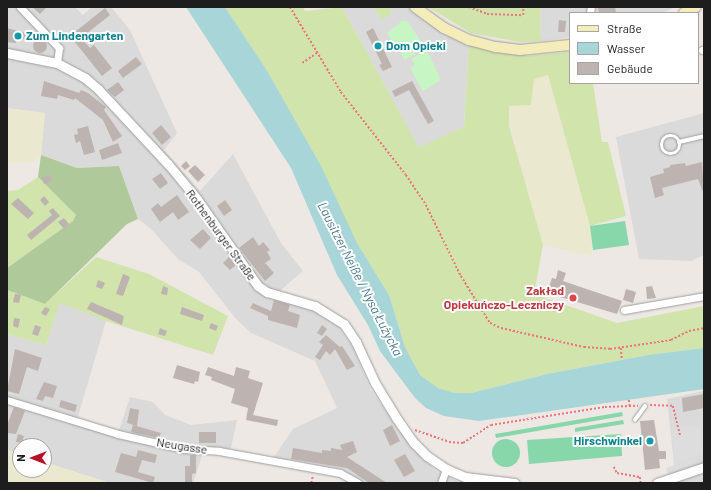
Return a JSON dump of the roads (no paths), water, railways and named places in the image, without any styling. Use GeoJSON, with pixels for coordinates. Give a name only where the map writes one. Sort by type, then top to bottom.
{"type":"FeatureCollection","features":[{"type":"Feature","properties":{"kind":"main road"},"geometry":{"type":"LineString","coordinates":[[415,7],[444,28],[470,40],[496,47],[520,50],[569,45]]}},
{"type":"Feature","properties":{"kind":"main road"},"geometry":{"type":"LineString","coordinates":[[686,12],[696,7]]}},
{"type":"Feature","properties":{"kind":"street"},"geometry":{"type":"LineString","coordinates":[[20,7],[59,48],[60,54],[57,63]]}},
{"type":"Feature","properties":{"kind":"street","name":"Rothenburger Straße"},"geometry":{"type":"LineString","coordinates":[[7,52],[57,63],[85,78],[98,89],[156,150],[197,199],[258,286],[267,292],[315,306],[344,324],[356,342],[375,383],[401,425],[414,443],[446,469]]}},
{"type":"Feature","properties":{"kind":"street"},"geometry":{"type":"LineString","coordinates":[[624,310],[704,296]]}},
{"type":"Feature","properties":{"kind":"street","name":"Neugasse"},"geometry":{"type":"LineString","coordinates":[[7,400],[118,434],[184,449],[219,451],[340,473],[358,483]]}},
{"type":"Feature","properties":{"kind":"street"},"geometry":{"type":"LineString","coordinates":[[656,483],[704,467]]}},
{"type":"Feature","properties":{"kind":"street"},"geometry":{"type":"LineString","coordinates":[[441,483],[446,469],[478,480],[515,483]]}},
{"type":"Feature","properties":{"kind":"lane"},"geometry":{"type":"LineString","coordinates":[[679,142],[679,148],[673,154],[668,153],[662,148],[662,142],[669,136],[679,142],[704,136]]}},
{"type":"Feature","properties":{"kind":"lane"},"geometry":{"type":"LineString","coordinates":[[635,420],[645,406]]}},
{"type":"Feature","properties":{"kind":"water","name":"Lausitzer Neiße / Nysa Łużycka"},"geometry":{"type":"Polygon","coordinates":[[[186,7],[225,7],[266,69],[321,166],[357,243],[389,295],[405,347],[420,375],[438,388],[455,393],[471,393],[547,374],[648,355],[704,348],[704,389],[479,421],[444,416],[426,408],[415,398],[380,351],[368,325],[337,275],[291,168],[186,7]]]}},
{"type":"Feature","properties":{"kind":"place","name":"Zum Lindengarten"},"geometry":{"type":"Point","coordinates":[18,36]}},
{"type":"Feature","properties":{"kind":"place","name":"Dom Opieki"},"geometry":{"type":"Point","coordinates":[378,46]}},
{"type":"Feature","properties":{"kind":"place","name":"Zakład Opiekuńczo-Leczniczy"},"geometry":{"type":"Point","coordinates":[573,298]}},
{"type":"Feature","properties":{"kind":"place","name":"Hirschwinkel"},"geometry":{"type":"Point","coordinates":[650,441]}}]}
